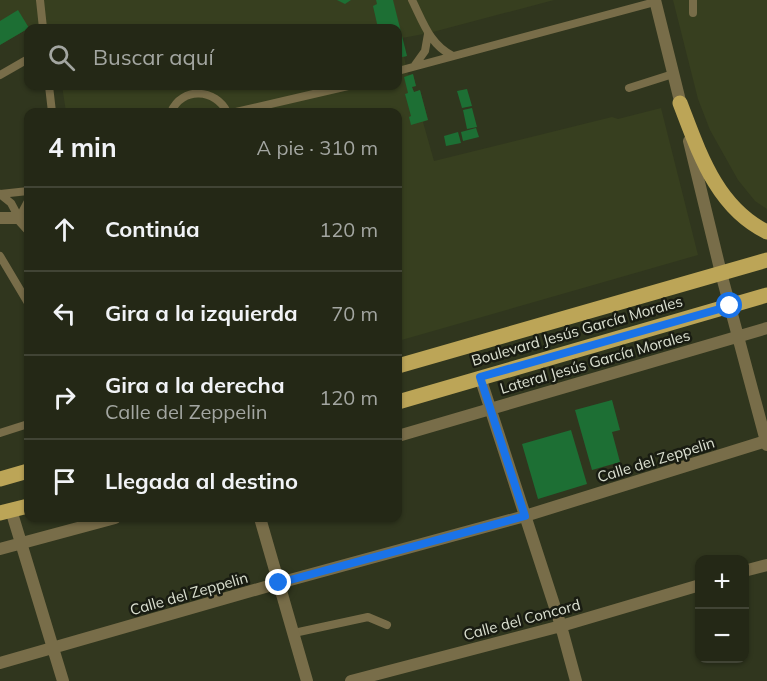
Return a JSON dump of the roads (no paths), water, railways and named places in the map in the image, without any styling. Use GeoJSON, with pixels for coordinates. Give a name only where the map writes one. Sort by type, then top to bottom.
{"type":"FeatureCollection","features":[{"type":"Feature","properties":{"kind":"main road"},"geometry":{"type":"LineString","coordinates":[[680,103],[702,159],[714,182],[739,213],[767,232]]}},
{"type":"Feature","properties":{"kind":"main road","name":"Boulevard Jesús García Morales"},"geometry":{"type":"LineString","coordinates":[[402,365],[767,260]]}},
{"type":"Feature","properties":{"kind":"main road","name":"Boulevard Jesús García Morales"},"geometry":{"type":"LineString","coordinates":[[402,401],[767,296]]}},
{"type":"Feature","properties":{"kind":"main road"},"geometry":{"type":"LineString","coordinates":[[0,479],[24,472]]}},
{"type":"Feature","properties":{"kind":"main road"},"geometry":{"type":"LineString","coordinates":[[5,512],[24,507]]}},
{"type":"Feature","properties":{"kind":"street"},"geometry":{"type":"LineString","coordinates":[[655,1],[721,273],[766,443]]}},
{"type":"Feature","properties":{"kind":"street"},"geometry":{"type":"LineString","coordinates":[[0,218],[19,218],[24,224]]}},
{"type":"Feature","properties":{"kind":"street","name":"Lateral Jesús García Morales"},"geometry":{"type":"LineString","coordinates":[[402,435],[767,328]]}},
{"type":"Feature","properties":{"kind":"street"},"geometry":{"type":"LineString","coordinates":[[480,377],[561,626],[576,681]]}},
{"type":"Feature","properties":{"kind":"street","name":"Calle del Zeppelin"},"geometry":{"type":"LineString","coordinates":[[0,663],[279,583],[525,516],[766,443]]}},
{"type":"Feature","properties":{"kind":"street"},"geometry":{"type":"LineString","coordinates":[[5,512],[21,543],[63,681]]}},
{"type":"Feature","properties":{"kind":"street"},"geometry":{"type":"LineString","coordinates":[[0,549],[100,522]]}},
{"type":"Feature","properties":{"kind":"street"},"geometry":{"type":"LineString","coordinates":[[261,522],[308,681]]}},
{"type":"Feature","properties":{"kind":"street"},"geometry":{"type":"LineString","coordinates":[[749,570],[767,565]]}},
{"type":"Feature","properties":{"kind":"street","name":"Calle del Concord"},"geometry":{"type":"LineString","coordinates":[[351,681],[561,626],[695,586]]}},
{"type":"Feature","properties":{"kind":"lane"},"geometry":{"type":"LineString","coordinates":[[40,0],[43,24]]}},
{"type":"Feature","properties":{"kind":"lane"},"geometry":{"type":"LineString","coordinates":[[412,0],[438,47],[453,56]]}},
{"type":"Feature","properties":{"kind":"lane"},"geometry":{"type":"LineString","coordinates":[[693,0],[693,13]]}},
{"type":"Feature","properties":{"kind":"lane"},"geometry":{"type":"LineString","coordinates":[[402,70],[655,1]]}},
{"type":"Feature","properties":{"kind":"lane"},"geometry":{"type":"LineString","coordinates":[[415,66],[425,51],[429,33]]}},
{"type":"Feature","properties":{"kind":"lane"},"geometry":{"type":"LineString","coordinates":[[0,75],[24,61]]}},
{"type":"Feature","properties":{"kind":"lane"},"geometry":{"type":"LineString","coordinates":[[629,88],[673,74]]}},
{"type":"Feature","properties":{"kind":"lane"},"geometry":{"type":"LineString","coordinates":[[49,90],[52,108]]}},
{"type":"Feature","properties":{"kind":"lane"},"geometry":{"type":"LineString","coordinates":[[253,108],[331,90]]}},
{"type":"Feature","properties":{"kind":"lane"},"geometry":{"type":"LineString","coordinates":[[174,108],[188,95],[198,93],[208,94],[217,99],[224,108]]}},
{"type":"Feature","properties":{"kind":"lane"},"geometry":{"type":"LineString","coordinates":[[0,194],[24,191]]}},
{"type":"Feature","properties":{"kind":"lane"},"geometry":{"type":"LineString","coordinates":[[0,194],[11,203],[19,218]]}},
{"type":"Feature","properties":{"kind":"lane"},"geometry":{"type":"LineString","coordinates":[[19,218],[24,209]]}},
{"type":"Feature","properties":{"kind":"lane"},"geometry":{"type":"LineString","coordinates":[[0,256],[24,293]]}},
{"type":"Feature","properties":{"kind":"lane"},"geometry":{"type":"LineString","coordinates":[[0,433],[24,425]]}},
{"type":"Feature","properties":{"kind":"lane"},"geometry":{"type":"LineString","coordinates":[[294,633],[368,617],[387,625]]}}]}
